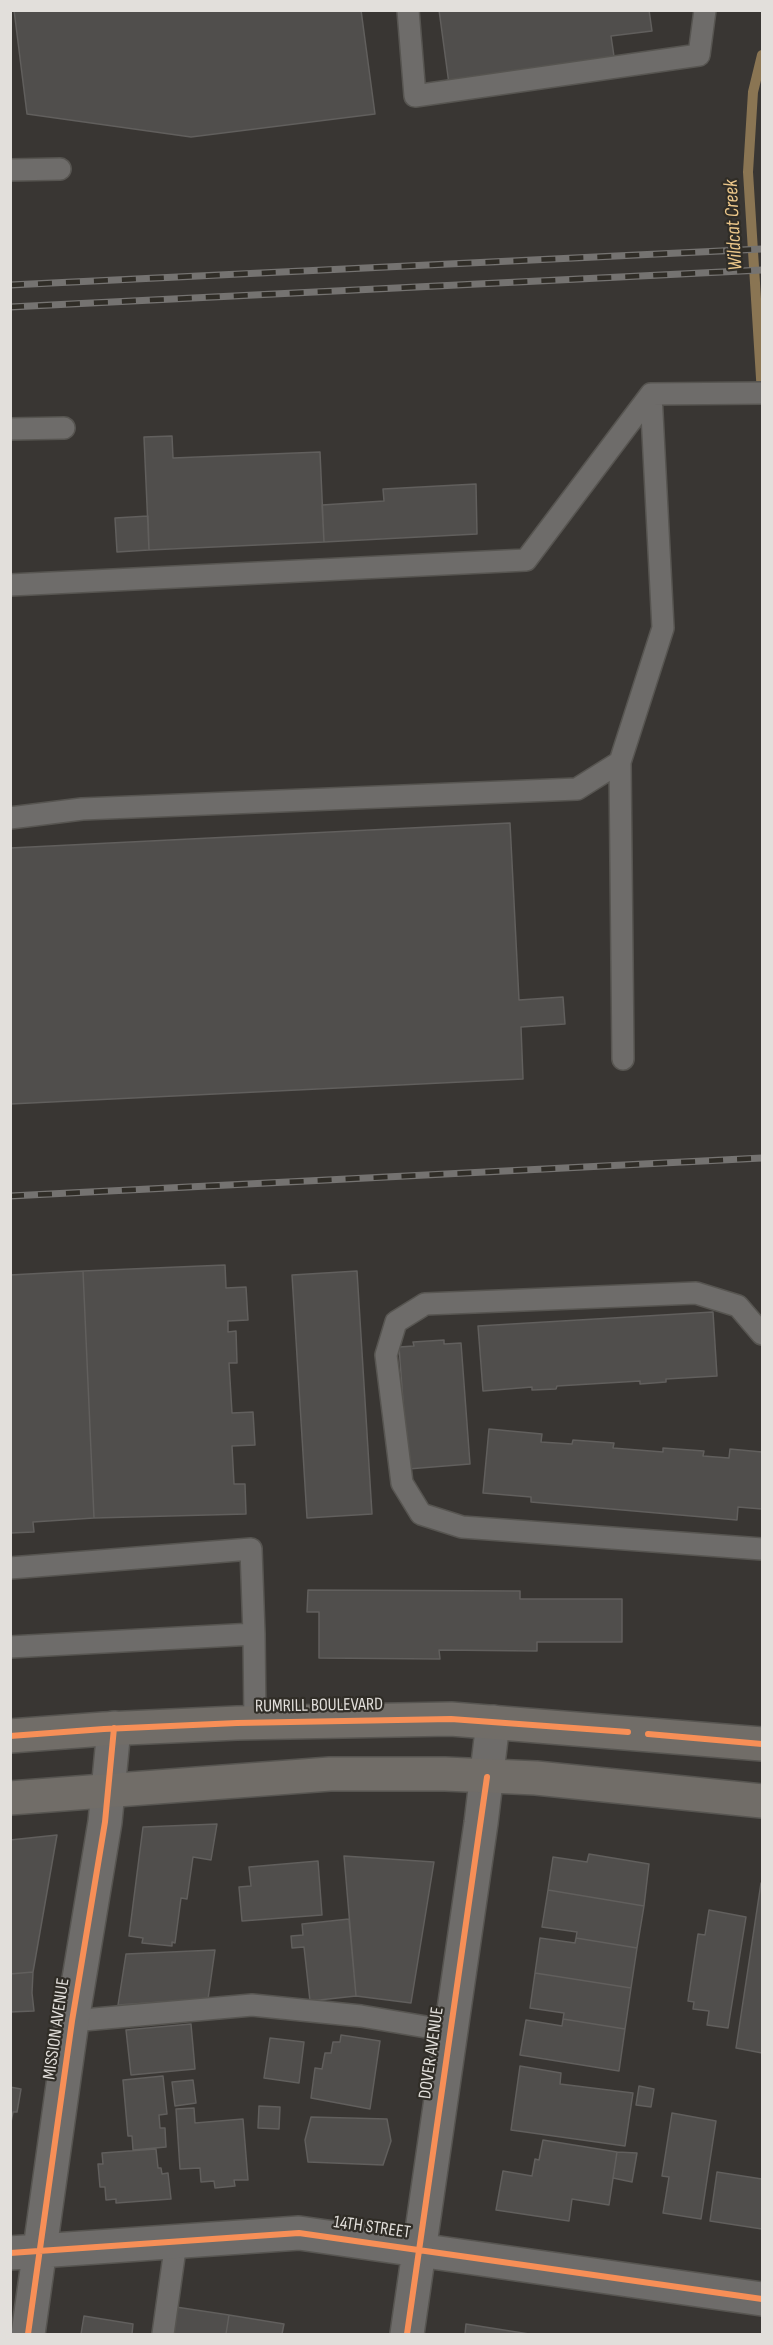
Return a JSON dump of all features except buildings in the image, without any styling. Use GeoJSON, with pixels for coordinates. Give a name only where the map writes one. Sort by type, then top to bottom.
{"type":"FeatureCollection","features":[{"type":"Feature","properties":{"kind":"main road","name":"RUMRILL BOULEVARD"},"geometry":{"type":"LineString","coordinates":[[10,1736],[114,1728],[255,1722],[451,1719],[762,1744]]}},
{"type":"Feature","properties":{"kind":"main road"},"geometry":{"type":"LineString","coordinates":[[10,1798],[330,1774],[445,1774],[536,1778],[762,1801]]}},
{"type":"Feature","properties":{"kind":"street","name":"DOVER AVENUE"},"geometry":{"type":"LineString","coordinates":[[406,2334],[487,1777],[493,1722]]}},
{"type":"Feature","properties":{"kind":"street","name":"MISSION AVENUE"},"geometry":{"type":"LineString","coordinates":[[28,2334],[26,2252],[72,2021],[105,1822],[114,1728]]}},
{"type":"Feature","properties":{"kind":"street","name":"14TH STREET"},"geometry":{"type":"LineString","coordinates":[[26,2252],[299,2233],[762,2299]]}},
{"type":"Feature","properties":{"kind":"lane"},"geometry":{"type":"LineString","coordinates":[[408,10],[415,96],[699,55],[705,10]]}},
{"type":"Feature","properties":{"kind":"lane"},"geometry":{"type":"LineString","coordinates":[[10,170],[60,170]]}},
{"type":"Feature","properties":{"kind":"lane"},"geometry":{"type":"LineString","coordinates":[[651,394],[762,393]]}},
{"type":"Feature","properties":{"kind":"lane"},"geometry":{"type":"LineString","coordinates":[[10,585],[526,560],[651,394]]}},
{"type":"Feature","properties":{"kind":"lane"},"geometry":{"type":"LineString","coordinates":[[623,1059],[620,762],[663,628],[651,394]]}},
{"type":"Feature","properties":{"kind":"lane"},"geometry":{"type":"LineString","coordinates":[[10,429],[64,428]]}},
{"type":"Feature","properties":{"kind":"lane"},"geometry":{"type":"LineString","coordinates":[[10,818],[82,809],[577,789],[620,762]]}},
{"type":"Feature","properties":{"kind":"lane"},"geometry":{"type":"LineString","coordinates":[[762,1334],[738,1306],[696,1293],[425,1304],[396,1322],[386,1355],[402,1483],[421,1514],[462,1527],[762,1549]]}},
{"type":"Feature","properties":{"kind":"lane"},"geometry":{"type":"LineString","coordinates":[[10,1568],[251,1549],[255,1722]]}},
{"type":"Feature","properties":{"kind":"lane"},"geometry":{"type":"LineString","coordinates":[[10,1647],[254,1634]]}},
{"type":"Feature","properties":{"kind":"lane"},"geometry":{"type":"LineString","coordinates":[[72,2021],[252,2005],[361,2016],[450,2031]]}},
{"type":"Feature","properties":{"kind":"lane"},"geometry":{"type":"LineString","coordinates":[[163,2334],[176,2242]]}},
{"type":"Feature","properties":{"kind":"waterway","name":"Wildcat Creek"},"geometry":{"type":"LineString","coordinates":[[762,55],[753,92],[748,172],[762,394]]}},
{"type":"Feature","properties":{"kind":"railway"},"geometry":{"type":"LineString","coordinates":[[10,285],[762,249]]}},
{"type":"Feature","properties":{"kind":"railway"},"geometry":{"type":"LineString","coordinates":[[10,307],[762,270]]}},
{"type":"Feature","properties":{"kind":"railway"},"geometry":{"type":"LineString","coordinates":[[10,1196],[762,1158]]}},
{"type":"Feature","properties":{"kind":"cycle path"},"geometry":{"type":"LineString","coordinates":[[10,1736],[237,1723],[451,1719],[628,1732]]}},
{"type":"Feature","properties":{"kind":"cycle path"},"geometry":{"type":"LineString","coordinates":[[28,2334],[72,2021],[105,1822],[114,1728]]}},
{"type":"Feature","properties":{"kind":"cycle path"},"geometry":{"type":"LineString","coordinates":[[648,1734],[762,1744]]}},
{"type":"Feature","properties":{"kind":"cycle path"},"geometry":{"type":"LineString","coordinates":[[407,2334],[487,1777]]}},
{"type":"Feature","properties":{"kind":"cycle path"},"geometry":{"type":"LineString","coordinates":[[10,2253],[299,2233],[762,2299]]}}]}
